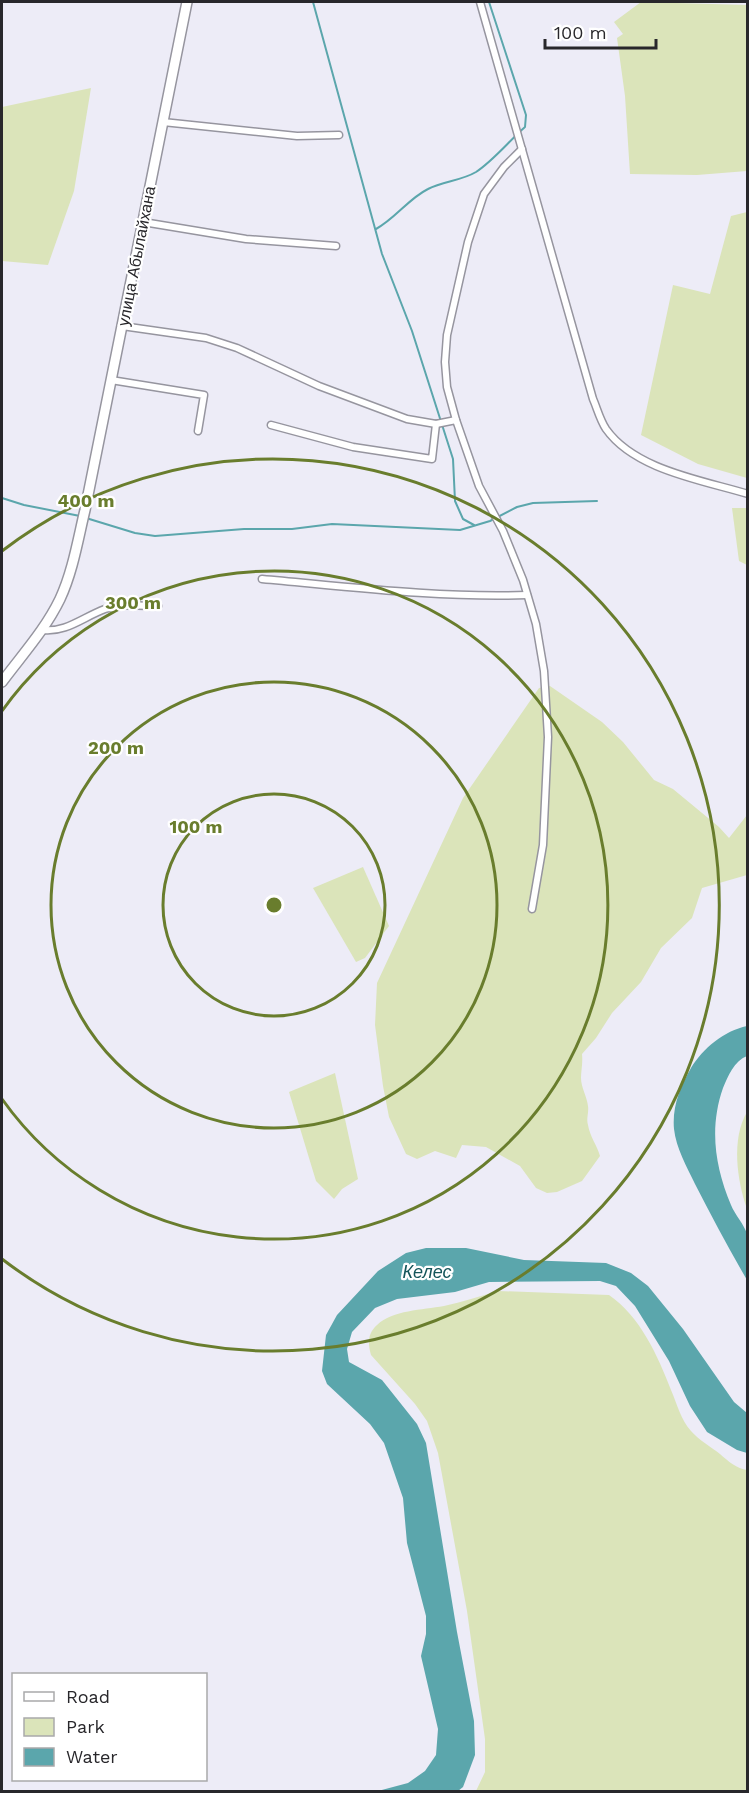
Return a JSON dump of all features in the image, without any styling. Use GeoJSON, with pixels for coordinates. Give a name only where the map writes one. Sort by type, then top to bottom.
{"type":"FeatureCollection","features":[{"type":"Feature","properties":{"kind":"main road","name":"улица Абылайхана"},"geometry":{"type":"LineString","coordinates":[[2,682],[42,630],[60,599],[82,524],[187,2]]}},
{"type":"Feature","properties":{"kind":"street"},"geometry":{"type":"LineString","coordinates":[[480,2],[593,399],[605,427],[631,453],[655,466],[747,494]]}},
{"type":"Feature","properties":{"kind":"street"},"geometry":{"type":"LineString","coordinates":[[163,122],[297,136],[339,135]]}},
{"type":"Feature","properties":{"kind":"street"},"geometry":{"type":"LineString","coordinates":[[522,149],[504,167],[484,194],[468,242],[447,335],[445,362],[447,387],[456,420],[480,486],[503,531],[527,595],[536,624],[544,671],[548,737],[543,845],[532,909]]}},
{"type":"Feature","properties":{"kind":"street"},"geometry":{"type":"LineString","coordinates":[[143,222],[246,239],[336,246]]}},
{"type":"Feature","properties":{"kind":"street"},"geometry":{"type":"LineString","coordinates":[[122,326],[206,338],[237,348],[319,386],[407,419],[436,424],[456,420]]}},
{"type":"Feature","properties":{"kind":"street"},"geometry":{"type":"LineString","coordinates":[[111,380],[204,395],[198,431]]}},
{"type":"Feature","properties":{"kind":"street"},"geometry":{"type":"LineString","coordinates":[[271,424],[353,447],[432,459],[436,424]]}},
{"type":"Feature","properties":{"kind":"street"},"geometry":{"type":"LineString","coordinates":[[262,579],[415,593],[527,595]]}},
{"type":"Feature","properties":{"kind":"street"},"geometry":{"type":"LineString","coordinates":[[42,630],[61,630],[106,609],[121,606],[158,606]]}},
{"type":"Feature","properties":{"kind":"green space"},"geometry":{"type":"Polygon","coordinates":[[[641,2],[747,5],[747,171],[697,175],[630,174],[625,96],[617,38],[623,34],[614,22],[641,2]]]}},
{"type":"Feature","properties":{"kind":"green space"},"geometry":{"type":"Polygon","coordinates":[[[91,88],[74,191],[48,265],[2,261],[2,107],[91,88]]]}},
{"type":"Feature","properties":{"kind":"green space"},"geometry":{"type":"Polygon","coordinates":[[[748,212],[747,478],[698,464],[641,435],[673,285],[710,294],[731,216],[748,212]]]}},
{"type":"Feature","properties":{"kind":"green space"},"geometry":{"type":"Polygon","coordinates":[[[732,508],[747,508],[747,565],[739,561],[732,508]]]}},
{"type":"Feature","properties":{"kind":"green space"},"geometry":{"type":"Polygon","coordinates":[[[550,686],[602,722],[623,742],[654,780],[673,789],[729,838],[747,815],[747,875],[702,888],[692,918],[661,948],[641,982],[612,1013],[596,1038],[582,1054],[581,1081],[588,1106],[587,1123],[600,1156],[582,1181],[557,1192],[547,1193],[536,1188],[520,1166],[486,1147],[462,1145],[456,1158],[435,1151],[417,1159],[406,1154],[389,1117],[375,1025],[377,983],[463,798],[539,688],[550,686]]]}},
{"type":"Feature","properties":{"kind":"green space"},"geometry":{"type":"Polygon","coordinates":[[[363,867],[389,926],[365,958],[356,962],[313,888],[363,867]]]}},
{"type":"Feature","properties":{"kind":"green space"},"geometry":{"type":"Polygon","coordinates":[[[335,1073],[358,1179],[342,1189],[334,1199],[316,1181],[289,1092],[335,1073]]]}},
{"type":"Feature","properties":{"kind":"green space"},"geometry":{"type":"Polygon","coordinates":[[[747,1112],[747,1209],[738,1173],[737,1147],[747,1112]]]}},
{"type":"Feature","properties":{"kind":"green space"},"geometry":{"type":"Polygon","coordinates":[[[498,1291],[609,1295],[630,1314],[647,1338],[679,1412],[688,1427],[729,1462],[747,1470],[747,1791],[476,1791],[485,1772],[485,1739],[467,1611],[438,1453],[427,1421],[415,1404],[371,1355],[369,1343],[374,1328],[391,1316],[444,1306],[498,1291]]]}},
{"type":"Feature","properties":{"kind":"water"},"geometry":{"type":"Polygon","coordinates":[[[747,1026],[747,1056],[735,1065],[723,1088],[715,1133],[718,1162],[725,1191],[747,1234],[747,1280],[685,1164],[677,1143],[674,1121],[680,1090],[696,1061],[722,1036],[747,1026]]]}},
{"type":"Feature","properties":{"kind":"water","name":"Келес"},"geometry":{"type":"Polygon","coordinates":[[[426,1248],[466,1248],[524,1260],[606,1263],[631,1273],[648,1286],[683,1329],[734,1402],[747,1413],[747,1453],[737,1450],[707,1432],[690,1406],[669,1361],[635,1306],[616,1286],[600,1281],[489,1282],[455,1292],[397,1299],[375,1308],[352,1332],[347,1349],[349,1362],[382,1380],[417,1424],[426,1443],[474,1721],[475,1755],[463,1787],[458,1791],[378,1791],[408,1783],[425,1771],[436,1755],[438,1729],[421,1656],[426,1634],[426,1616],[407,1543],[403,1498],[384,1443],[370,1424],[327,1384],[322,1371],[326,1335],[337,1315],[378,1271],[406,1253],[426,1248]]]}},
{"type":"Feature","properties":{"kind":"waterway"},"geometry":{"type":"LineString","coordinates":[[313,2],[382,254],[412,331],[453,459],[455,501],[463,519],[474,525]]}},
{"type":"Feature","properties":{"kind":"waterway"},"geometry":{"type":"LineString","coordinates":[[376,229],[428,189],[476,172],[525,127],[526,115],[489,2]]}},
{"type":"Feature","properties":{"kind":"waterway"},"geometry":{"type":"LineString","coordinates":[[2,498],[24,505],[80,516]]}},
{"type":"Feature","properties":{"kind":"waterway"},"geometry":{"type":"LineString","coordinates":[[86,518],[135,533],[155,536],[244,529],[292,529],[332,524],[460,530],[490,521],[517,507],[533,503],[597,501]]}}]}
